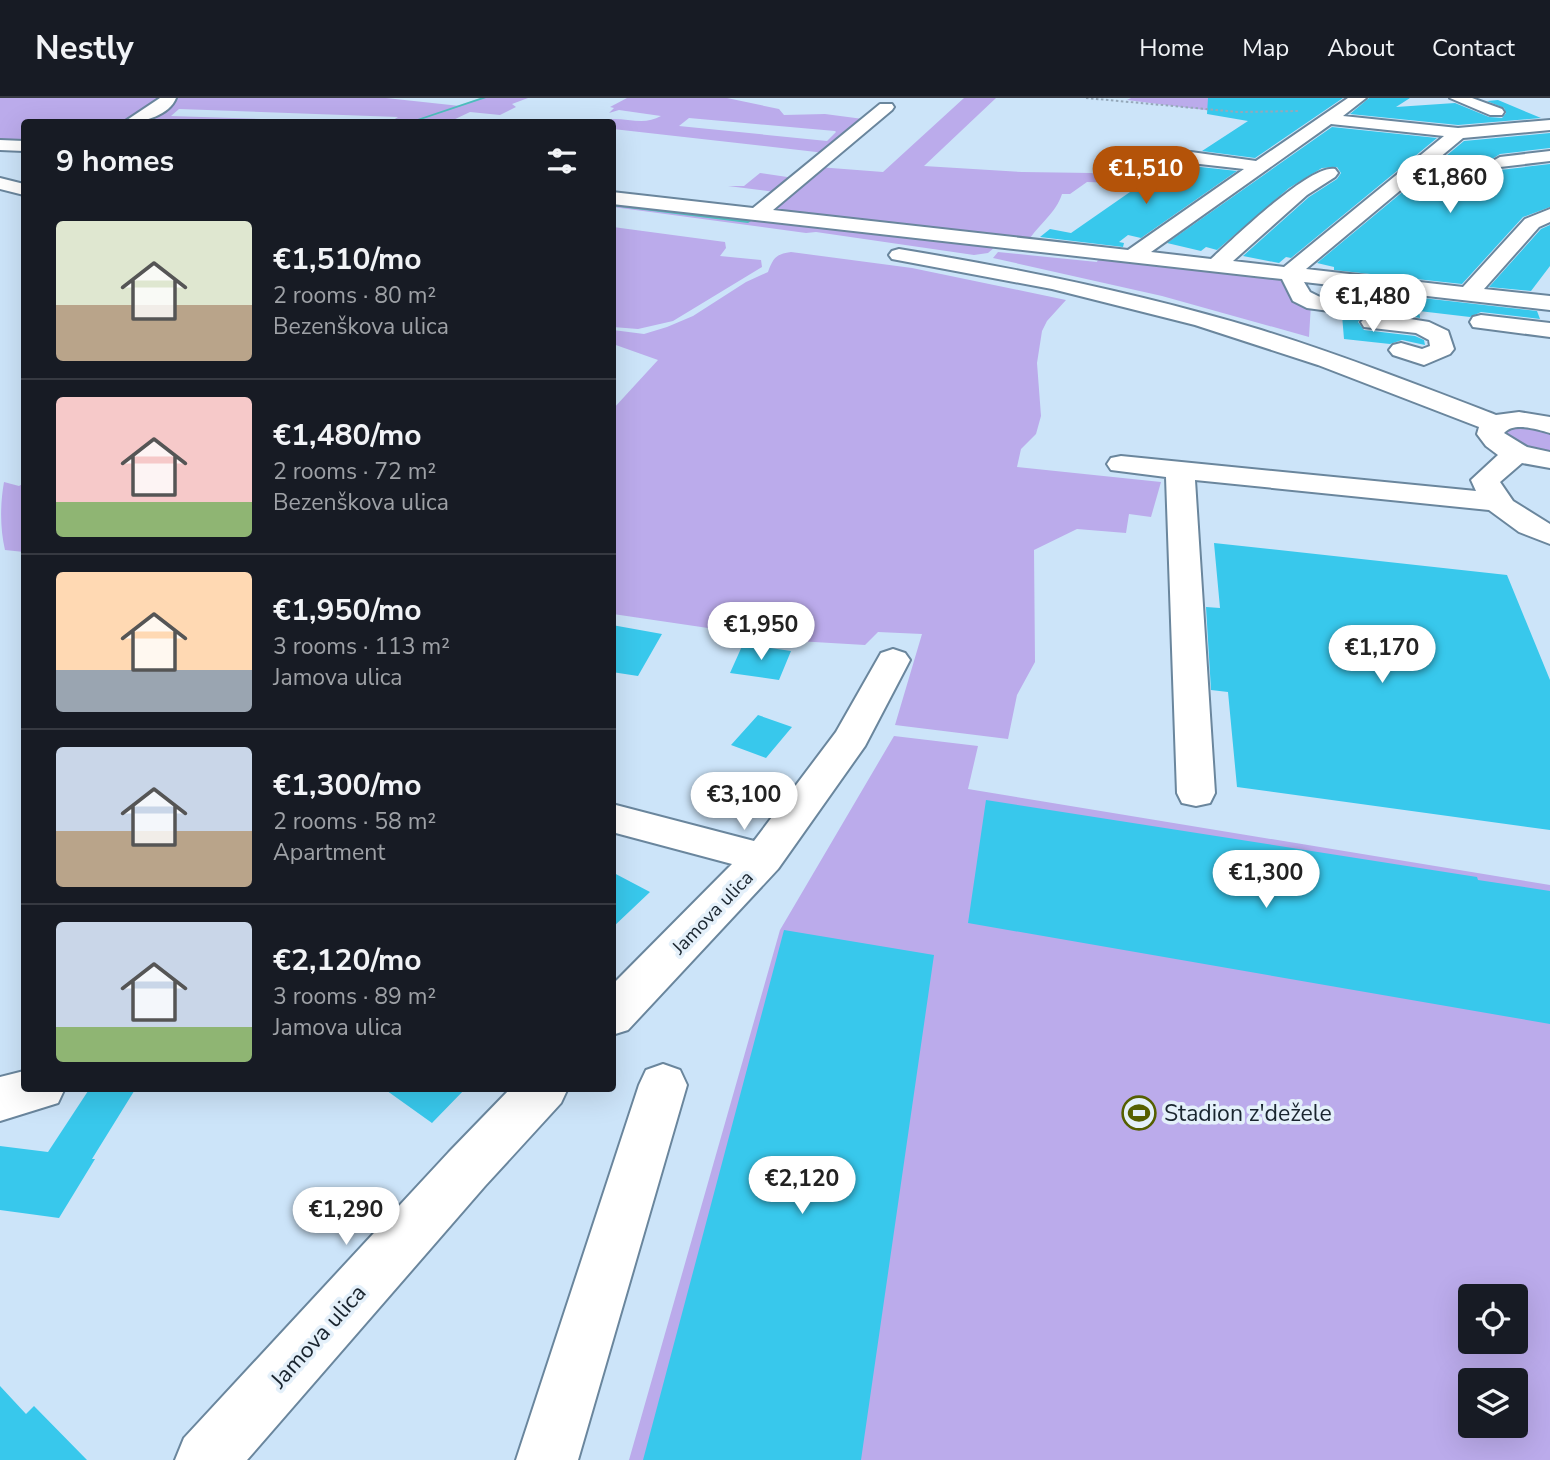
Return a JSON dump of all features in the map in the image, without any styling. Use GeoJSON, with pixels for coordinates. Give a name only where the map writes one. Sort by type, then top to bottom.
{"type":"FeatureCollection","features":[{"type":"Feature","properties":{"kind":"street"},"geometry":{"type":"LineString","coordinates":[[137,119],[167,102],[168,98]]}},
{"type":"Feature","properties":{"kind":"street"},"geometry":{"type":"LineString","coordinates":[[1458,98],[1496,112]]}},
{"type":"Feature","properties":{"kind":"street"},"geometry":{"type":"LineString","coordinates":[[1132,256],[1360,100]]}},
{"type":"Feature","properties":{"kind":"street"},"geometry":{"type":"LineString","coordinates":[[757,214],[886,107]]}},
{"type":"Feature","properties":{"kind":"street"},"geometry":{"type":"LineString","coordinates":[[1331,118],[1458,133],[1550,125]]}},
{"type":"Feature","properties":{"kind":"street"},"geometry":{"type":"LineString","coordinates":[[1289,273],[1458,133]]}},
{"type":"Feature","properties":{"kind":"street"},"geometry":{"type":"LineString","coordinates":[[0,145],[21,146]]}},
{"type":"Feature","properties":{"kind":"street"},"geometry":{"type":"LineString","coordinates":[[1150,161],[1173,156],[1197,157],[1259,167]]}},
{"type":"Feature","properties":{"kind":"street"},"geometry":{"type":"LineString","coordinates":[[1500,162],[1550,156]]}},
{"type":"Feature","properties":{"kind":"street"},"geometry":{"type":"LineString","coordinates":[[1216,265],[1300,191],[1329,173]]}},
{"type":"Feature","properties":{"kind":"street"},"geometry":{"type":"LineString","coordinates":[[0,183],[21,189]]}},
{"type":"Feature","properties":{"kind":"street"},"geometry":{"type":"LineString","coordinates":[[616,198],[1550,303]]}},
{"type":"Feature","properties":{"kind":"street"},"geometry":{"type":"LineString","coordinates":[[1467,295],[1532,223],[1550,215]]}},
{"type":"Feature","properties":{"kind":"street"},"geometry":{"type":"LineString","coordinates":[[616,217],[816,242]]}},
{"type":"Feature","properties":{"kind":"street"},"geometry":{"type":"LineString","coordinates":[[880,252],[1024,277],[1208,322],[1302,351],[1495,424]]}},
{"type":"Feature","properties":{"kind":"street"},"geometry":{"type":"LineString","coordinates":[[1289,273],[1301,296],[1324,305],[1550,330]]}},
{"type":"Feature","properties":{"kind":"street"},"geometry":{"type":"LineString","coordinates":[[1324,305],[1337,317],[1421,327],[1440,336],[1442,349],[1424,358],[1401,350]]}},
{"type":"Feature","properties":{"kind":"street"},"geometry":{"type":"LineString","coordinates":[[1550,425],[1517,420],[1495,424],[1490,428],[1490,434],[1495,441],[1517,453],[1550,460]]}},
{"type":"Feature","properties":{"kind":"street"},"geometry":{"type":"LineString","coordinates":[[1517,453],[1485,480],[1490,496],[1510,514],[1550,535]]}},
{"type":"Feature","properties":{"kind":"street"},"geometry":{"type":"LineString","coordinates":[[1121,464],[1497,502]]}},
{"type":"Feature","properties":{"kind":"street"},"geometry":{"type":"LineString","coordinates":[[1180,470],[1196,793]]}},
{"type":"Feature","properties":{"kind":"street","name":"Jamova ulica"},"geometry":{"type":"LineString","coordinates":[[616,1012],[763,859],[852,737],[893,660]]}},
{"type":"Feature","properties":{"kind":"street"},"geometry":{"type":"LineString","coordinates":[[616,819],[763,859]]}},
{"type":"Feature","properties":{"kind":"street"},"geometry":{"type":"LineString","coordinates":[[547,1460],[663,1085]]}},
{"type":"Feature","properties":{"kind":"street"},"geometry":{"type":"LineString","coordinates":[[0,1099],[26,1092]]}},
{"type":"Feature","properties":{"kind":"street","name":"Jamova ulica"},"geometry":{"type":"LineString","coordinates":[[206,1460],[467,1169],[540,1092]]}},
{"type":"Feature","properties":{"kind":"path"},"geometry":{"type":"LineString","coordinates":[[1086,98],[1238,112],[1272,110],[1331,118]]}},
{"type":"Feature","properties":{"kind":"shaded area"},"geometry":{"type":"Polygon","coordinates":[[[0,98],[159,98],[128,119],[21,119],[21,139],[0,139],[0,98]]]}},
{"type":"Feature","properties":{"kind":"shaded area"},"geometry":{"type":"Polygon","coordinates":[[[175,98],[386,98],[460,106],[483,98],[528,98],[512,104],[516,107],[500,115],[470,112],[455,119],[395,119],[398,117],[179,109],[171,116],[262,119],[141,119],[175,98]]]}},
{"type":"Feature","properties":{"kind":"shaded area"},"geometry":{"type":"Polygon","coordinates":[[[627,98],[727,98],[779,109],[784,115],[825,114],[863,119],[825,153],[616,129],[616,119],[646,121],[661,116],[619,110],[609,113],[614,108],[610,107],[627,98]],[[689,118],[679,126],[827,141],[836,132],[689,118]]]}},
{"type":"Feature","properties":{"kind":"shaded area"},"geometry":{"type":"Polygon","coordinates":[[[964,98],[996,98],[924,166],[1092,173],[1122,183],[1087,182],[1070,194],[1062,194],[1056,207],[1028,241],[775,212],[773,208],[818,167],[883,172],[964,98]]]}},
{"type":"Feature","properties":{"kind":"shaded area"},"geometry":{"type":"Polygon","coordinates":[[[1219,98],[1213,111],[1127,100],[1219,98]]]}},
{"type":"Feature","properties":{"kind":"shaded area"},"geometry":{"type":"Polygon","coordinates":[[[760,173],[794,178],[775,192],[728,186],[744,186],[760,173]]]}},
{"type":"Feature","properties":{"kind":"shaded area"},"geometry":{"type":"Polygon","coordinates":[[[616,201],[994,243],[995,247],[988,253],[974,255],[816,232],[806,233],[616,207],[616,201]]]}},
{"type":"Feature","properties":{"kind":"shaded area"},"geometry":{"type":"Polygon","coordinates":[[[616,227],[725,242],[726,248],[720,256],[761,260],[762,267],[673,321],[638,329],[616,327],[616,227]]]}},
{"type":"Feature","properties":{"kind":"shaded area"},"geometry":{"type":"Polygon","coordinates":[[[791,252],[912,268],[1066,300],[1047,321],[1042,331],[1037,363],[1041,416],[1036,434],[1021,449],[1017,467],[1161,482],[1151,517],[1129,514],[1126,533],[1077,529],[1034,550],[1035,662],[1017,695],[1008,739],[895,725],[922,634],[878,632],[865,645],[797,641],[616,614],[616,406],[658,360],[616,345],[616,330],[644,334],[693,316],[746,282],[768,272],[772,263],[782,254],[791,252]]]}},
{"type":"Feature","properties":{"kind":"shaded area"},"geometry":{"type":"Polygon","coordinates":[[[998,252],[1097,262],[1100,255],[1259,278],[1275,276],[1288,282],[1311,304],[1309,337],[1162,296],[993,258],[998,252]]]}},
{"type":"Feature","properties":{"kind":"shaded area"},"geometry":{"type":"Polygon","coordinates":[[[1516,427],[1550,432],[1550,454],[1531,452],[1505,436],[1506,432],[1516,427]]]}},
{"type":"Feature","properties":{"kind":"shaded area"},"geometry":{"type":"Polygon","coordinates":[[[4,482],[21,485],[21,552],[5,550],[2,499],[4,482]]]}},
{"type":"Feature","properties":{"kind":"shaded area","name":"Stadion z'dežele"},"geometry":{"type":"Polygon","coordinates":[[[894,736],[978,746],[968,789],[1550,885],[1550,1460],[629,1460],[780,930],[894,736]]]}},
{"type":"Feature","properties":{"kind":"building"},"geometry":{"type":"Polygon","coordinates":[[[1208,98],[1343,98],[1255,158],[1202,151],[1248,121],[1207,114],[1208,98]]]}},
{"type":"Feature","properties":{"kind":"building"},"geometry":{"type":"Polygon","coordinates":[[[1369,98],[1410,98],[1396,107],[1455,103],[1489,117],[1502,118],[1506,113],[1504,108],[1487,101],[1498,100],[1541,118],[1458,125],[1350,114],[1369,98]]]}},
{"type":"Feature","properties":{"kind":"building"},"geometry":{"type":"Polygon","coordinates":[[[1332,127],[1437,138],[1291,258],[1286,257],[1279,263],[1243,256],[1309,197],[1337,179],[1341,173],[1337,167],[1322,168],[1289,188],[1217,250],[1206,247],[1201,251],[1167,243],[1332,127]]]}},
{"type":"Feature","properties":{"kind":"building"},"geometry":{"type":"Polygon","coordinates":[[[1550,133],[1550,148],[1500,154],[1489,161],[1500,170],[1550,164],[1550,207],[1523,217],[1462,284],[1334,270],[1334,267],[1317,263],[1464,141],[1550,133]]]}},
{"type":"Feature","properties":{"kind":"building"},"geometry":{"type":"Polygon","coordinates":[[[1191,166],[1237,171],[1141,238],[1128,235],[1119,242],[1124,243],[1123,247],[1040,237],[1050,229],[1071,233],[1166,167],[1175,169],[1191,166]]]}},
{"type":"Feature","properties":{"kind":"building"},"geometry":{"type":"Polygon","coordinates":[[[1550,225],[1550,266],[1531,291],[1489,287],[1541,229],[1550,225]]]}},
{"type":"Feature","properties":{"kind":"building"},"geometry":{"type":"Polygon","coordinates":[[[1334,288],[1537,311],[1540,319],[1481,312],[1470,317],[1419,311],[1420,318],[1415,317],[1416,313],[1411,306],[1334,296],[1334,288]]]}},
{"type":"Feature","properties":{"kind":"building"},"geometry":{"type":"Polygon","coordinates":[[[1342,315],[1361,318],[1358,322],[1364,330],[1415,336],[1424,340],[1425,345],[1402,340],[1390,344],[1344,339],[1342,315]]]}},
{"type":"Feature","properties":{"kind":"building"},"geometry":{"type":"Polygon","coordinates":[[[1214,543],[1507,575],[1550,680],[1550,830],[1237,787],[1228,692],[1211,690],[1206,607],[1220,608],[1214,543]]]}},
{"type":"Feature","properties":{"kind":"building"},"geometry":{"type":"Polygon","coordinates":[[[616,626],[662,634],[638,676],[616,673],[616,626]]]}},
{"type":"Feature","properties":{"kind":"building"},"geometry":{"type":"Polygon","coordinates":[[[743,644],[791,651],[779,680],[730,673],[743,644]]]}},
{"type":"Feature","properties":{"kind":"building"},"geometry":{"type":"Polygon","coordinates":[[[758,715],[792,727],[766,758],[731,745],[758,715]]]}},
{"type":"Feature","properties":{"kind":"building"},"geometry":{"type":"Polygon","coordinates":[[[986,800],[1477,877],[1478,880],[1550,891],[1550,1024],[968,923],[986,800]]]}},
{"type":"Feature","properties":{"kind":"building"},"geometry":{"type":"Polygon","coordinates":[[[616,874],[650,892],[616,924],[616,874]]]}},
{"type":"Feature","properties":{"kind":"building"},"geometry":{"type":"Polygon","coordinates":[[[784,930],[934,955],[861,1460],[643,1460],[784,930]]]}},
{"type":"Feature","properties":{"kind":"building"},"geometry":{"type":"Polygon","coordinates":[[[87,1092],[134,1092],[59,1218],[0,1210],[0,1146],[48,1152],[87,1092]]]}},
{"type":"Feature","properties":{"kind":"building"},"geometry":{"type":"Polygon","coordinates":[[[389,1092],[462,1092],[432,1123],[389,1092]]]}},
{"type":"Feature","properties":{"kind":"building"},"geometry":{"type":"Polygon","coordinates":[[[0,1386],[26,1414],[34,1406],[87,1460],[0,1460],[0,1386]]]}},
{"type":"Feature","properties":{"kind":"waterway"},"geometry":{"type":"LineString","coordinates":[[420,119],[484,98]]}},
{"type":"Feature","properties":{"kind":"waterway"},"geometry":{"type":"LineString","coordinates":[[616,204],[748,221]]}},
{"type":"Feature","properties":{"kind":"place","name":"Stadion z'dežele"},"geometry":{"type":"Point","coordinates":[1139,1113]}}]}
